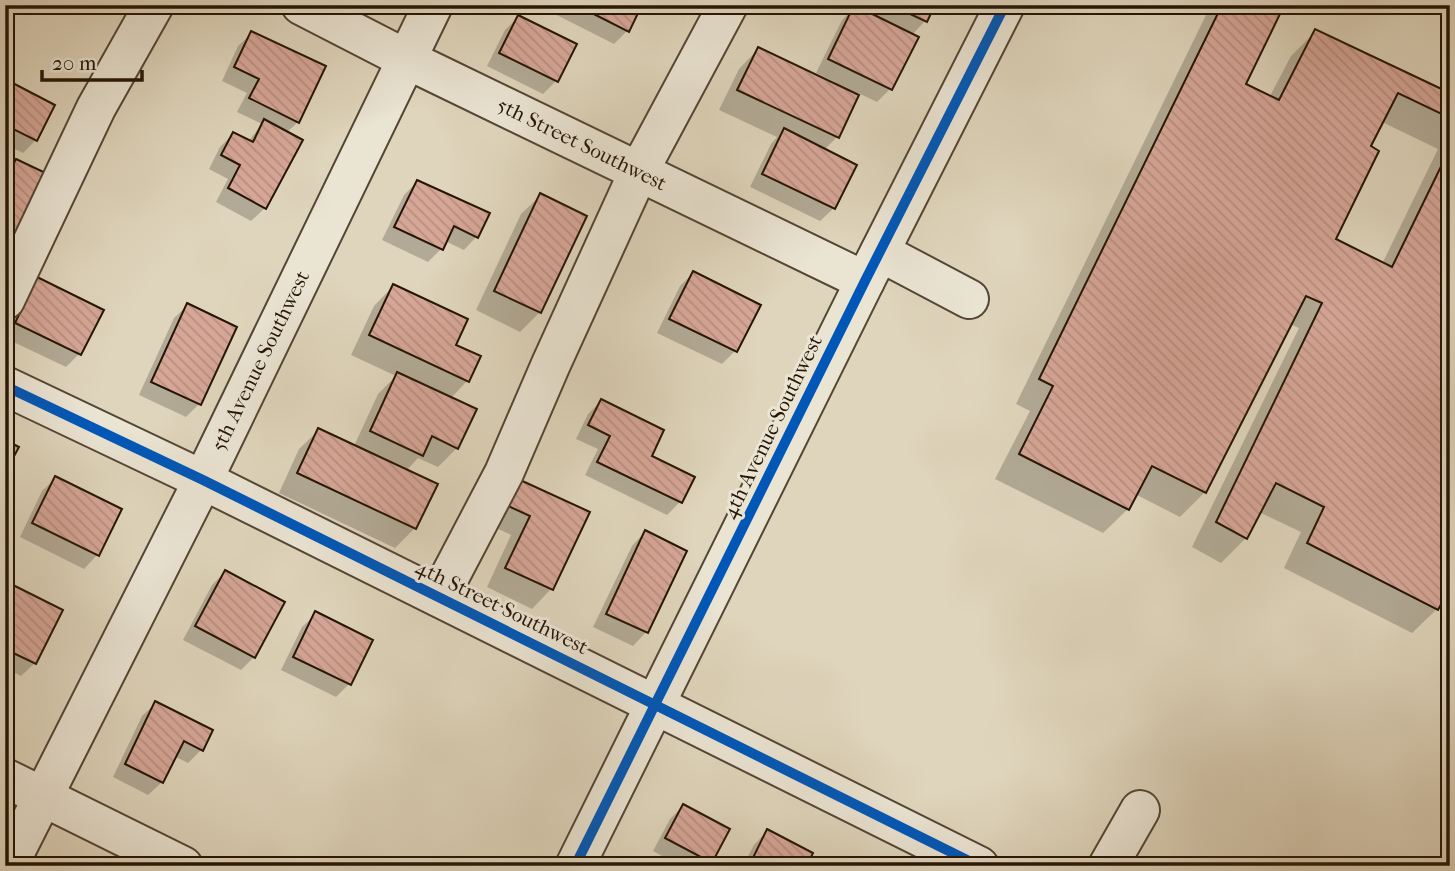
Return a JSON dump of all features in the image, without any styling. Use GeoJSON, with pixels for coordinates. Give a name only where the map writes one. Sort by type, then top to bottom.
{"type":"FeatureCollection","features":[{"type":"Feature","properties":{"kind":"street"},"geometry":{"type":"LineString","coordinates":[[5,300],[96,108],[154,5]]}},
{"type":"Feature","properties":{"kind":"street","name":"5th Street Southwest"},"geometry":{"type":"LineString","coordinates":[[301,5],[639,172],[872,267],[969,299]]}},
{"type":"Feature","properties":{"kind":"street","name":"5th Avenue Southwest"},"geometry":{"type":"LineString","coordinates":[[8,866],[203,480],[433,5]]}},
{"type":"Feature","properties":{"kind":"street"},"geometry":{"type":"LineString","coordinates":[[439,597],[505,473],[557,351],[639,172],[728,5]]}},
{"type":"Feature","properties":{"kind":"street","name":"4th Avenue Southwest"},"geometry":{"type":"LineString","coordinates":[[575,866],[1005,5]]}},
{"type":"Feature","properties":{"kind":"street","name":"4th Street Southwest"},"geometry":{"type":"LineString","coordinates":[[5,386],[203,480],[979,866]]}},
{"type":"Feature","properties":{"kind":"street"},"geometry":{"type":"LineString","coordinates":[[5,778],[183,866]]}},
{"type":"Feature","properties":{"kind":"street"},"geometry":{"type":"LineString","coordinates":[[1108,866],[1140,810]]}},
{"type":"Feature","properties":{"kind":"building"},"geometry":{"type":"Polygon","coordinates":[[[576,5],[642,5],[629,32],[576,5]]]}},
{"type":"Feature","properties":{"kind":"building"},"geometry":{"type":"Polygon","coordinates":[[[854,5],[919,37],[892,90],[828,59],[854,5]]]}},
{"type":"Feature","properties":{"kind":"building"},"geometry":{"type":"Polygon","coordinates":[[[891,5],[935,5],[927,22],[891,5]]]}},
{"type":"Feature","properties":{"kind":"building"},"geometry":{"type":"Polygon","coordinates":[[[1222,5],[1263,5],[1280,14],[1246,84],[1279,100],[1315,29],[1450,93],[1450,118],[1398,93],[1371,146],[1379,151],[1336,239],[1392,267],[1450,148],[1450,588],[1438,610],[1307,543],[1324,507],[1276,483],[1247,539],[1216,522],[1322,303],[1306,296],[1206,493],[1152,466],[1129,510],[1019,454],[1053,386],[1039,379],[1222,5]]]}},
{"type":"Feature","properties":{"kind":"building"},"geometry":{"type":"Polygon","coordinates":[[[518,15],[577,44],[558,82],[499,53],[518,15]]]}},
{"type":"Feature","properties":{"kind":"building"},"geometry":{"type":"Polygon","coordinates":[[[251,31],[326,66],[299,123],[249,98],[259,79],[234,67],[251,31]]]}},
{"type":"Feature","properties":{"kind":"building"},"geometry":{"type":"Polygon","coordinates":[[[758,47],[859,95],[839,138],[737,90],[758,47]]]}},
{"type":"Feature","properties":{"kind":"building"},"geometry":{"type":"Polygon","coordinates":[[[5,79],[55,105],[37,141],[5,125],[5,79]]]}},
{"type":"Feature","properties":{"kind":"building"},"geometry":{"type":"Polygon","coordinates":[[[264,119],[303,140],[266,209],[228,188],[240,165],[221,155],[233,132],[253,142],[264,119]]]}},
{"type":"Feature","properties":{"kind":"building"},"geometry":{"type":"Polygon","coordinates":[[[784,128],[857,165],[835,209],[762,174],[784,128]]]}},
{"type":"Feature","properties":{"kind":"building"},"geometry":{"type":"Polygon","coordinates":[[[16,159],[54,177],[5,281],[5,180],[16,159]]]}},
{"type":"Feature","properties":{"kind":"building"},"geometry":{"type":"Polygon","coordinates":[[[417,180],[490,213],[478,238],[454,226],[443,250],[394,227],[417,180]]]}},
{"type":"Feature","properties":{"kind":"building"},"geometry":{"type":"Polygon","coordinates":[[[540,193],[587,216],[541,313],[494,291],[540,193]]]}},
{"type":"Feature","properties":{"kind":"building"},"geometry":{"type":"Polygon","coordinates":[[[693,271],[761,305],[737,352],[669,319],[693,271]]]}},
{"type":"Feature","properties":{"kind":"building"},"geometry":{"type":"Polygon","coordinates":[[[37,277],[104,310],[81,355],[15,323],[37,277]]]}},
{"type":"Feature","properties":{"kind":"building"},"geometry":{"type":"Polygon","coordinates":[[[393,284],[468,319],[456,345],[481,356],[469,382],[369,335],[393,284]]]}},
{"type":"Feature","properties":{"kind":"building"},"geometry":{"type":"Polygon","coordinates":[[[187,303],[237,327],[201,405],[151,382],[187,303]]]}},
{"type":"Feature","properties":{"kind":"building"},"geometry":{"type":"Polygon","coordinates":[[[397,372],[477,409],[458,449],[432,436],[423,456],[370,431],[397,372]]]}},
{"type":"Feature","properties":{"kind":"building"},"geometry":{"type":"Polygon","coordinates":[[[601,399],[664,430],[652,456],[695,477],[682,503],[597,462],[610,436],[588,425],[601,399]]]}},
{"type":"Feature","properties":{"kind":"building"},"geometry":{"type":"Polygon","coordinates":[[[318,428],[438,484],[416,529],[297,473],[318,428]]]}},
{"type":"Feature","properties":{"kind":"building"},"geometry":{"type":"Polygon","coordinates":[[[5,440],[19,447],[5,473],[5,440]]]}},
{"type":"Feature","properties":{"kind":"building"},"geometry":{"type":"Polygon","coordinates":[[[55,476],[122,509],[99,556],[32,523],[55,476]]]}},
{"type":"Feature","properties":{"kind":"building"},"geometry":{"type":"Polygon","coordinates":[[[518,479],[590,512],[553,590],[505,568],[530,516],[506,505],[518,479]]]}},
{"type":"Feature","properties":{"kind":"building"},"geometry":{"type":"Polygon","coordinates":[[[645,530],[687,551],[648,633],[606,614],[645,530]]]}},
{"type":"Feature","properties":{"kind":"building"},"geometry":{"type":"Polygon","coordinates":[[[225,570],[285,602],[255,658],[195,626],[225,570]]]}},
{"type":"Feature","properties":{"kind":"building"},"geometry":{"type":"Polygon","coordinates":[[[5,581],[63,610],[36,664],[5,649],[5,581]]]}},
{"type":"Feature","properties":{"kind":"building"},"geometry":{"type":"Polygon","coordinates":[[[315,611],[373,640],[351,685],[293,657],[315,611]]]}},
{"type":"Feature","properties":{"kind":"building"},"geometry":{"type":"Polygon","coordinates":[[[155,701],[213,730],[203,751],[184,741],[163,783],[125,764],[155,701]]]}},
{"type":"Feature","properties":{"kind":"building"},"geometry":{"type":"Polygon","coordinates":[[[683,804],[730,829],[712,863],[665,838],[683,804]]]}},
{"type":"Feature","properties":{"kind":"building"},"geometry":{"type":"Polygon","coordinates":[[[767,829],[813,853],[807,866],[749,866],[767,829]]]}},
{"type":"Feature","properties":{"kind":"cycle path"},"geometry":{"type":"LineString","coordinates":[[575,866],[1005,5]]}},
{"type":"Feature","properties":{"kind":"cycle path"},"geometry":{"type":"LineString","coordinates":[[5,386],[203,480],[979,866]]}}]}
